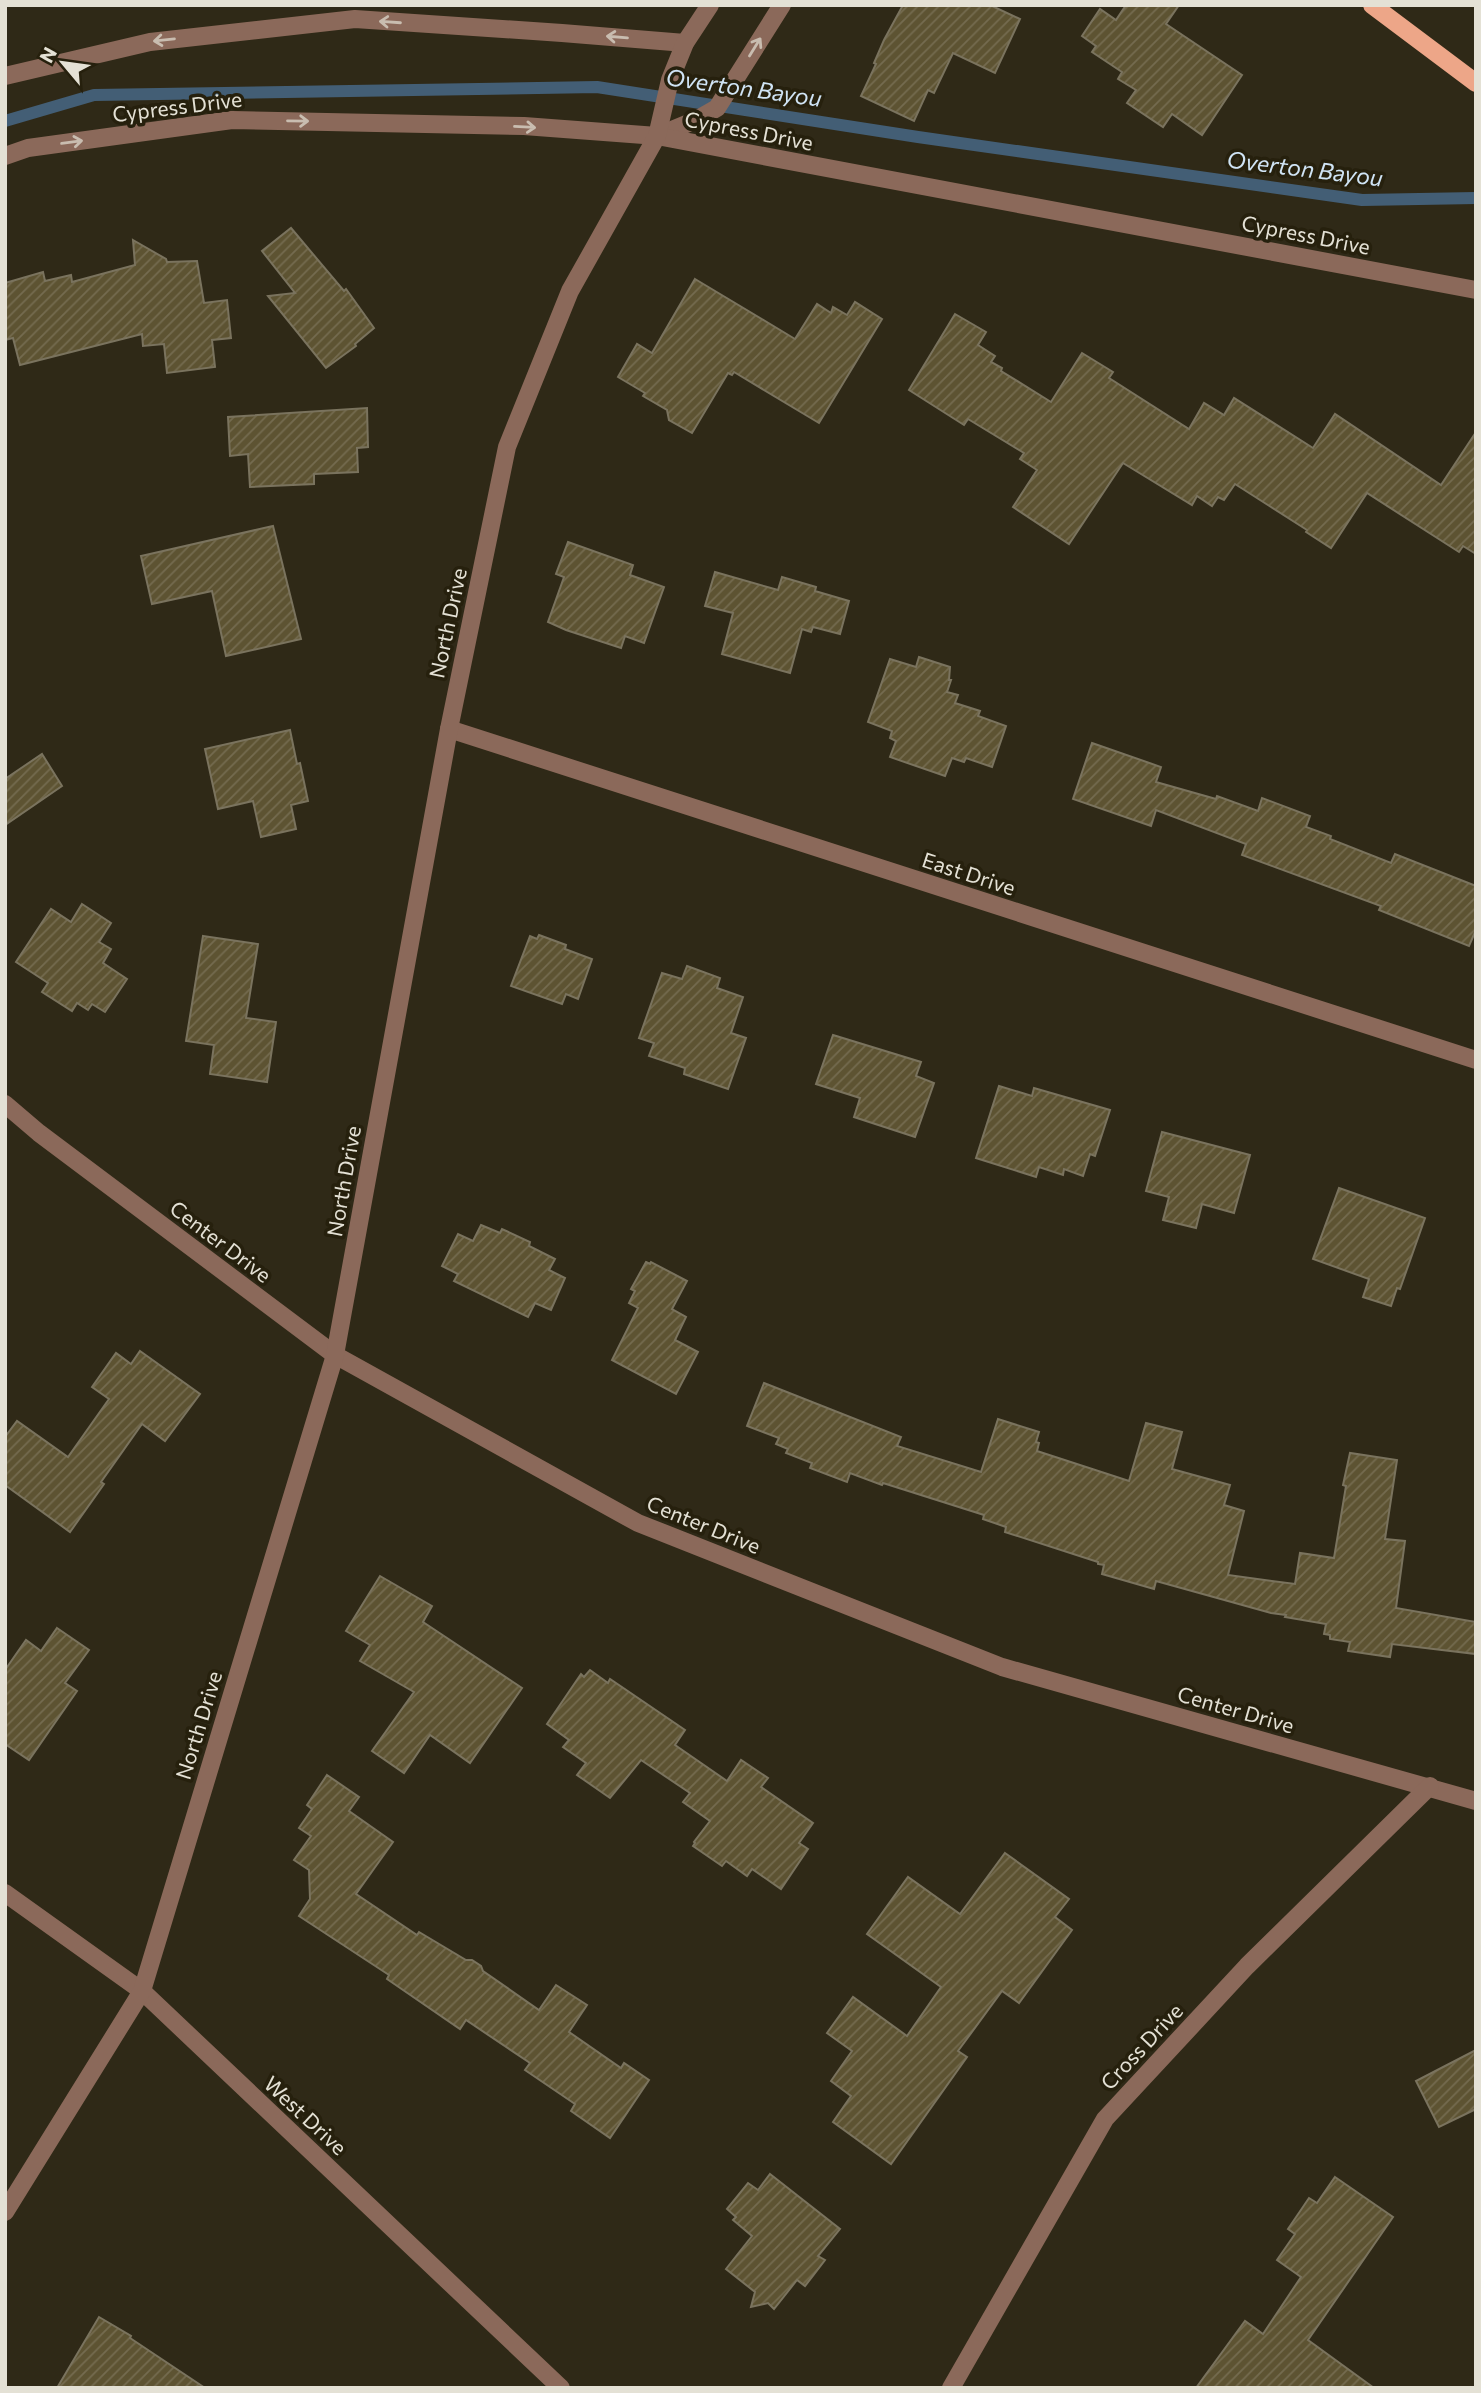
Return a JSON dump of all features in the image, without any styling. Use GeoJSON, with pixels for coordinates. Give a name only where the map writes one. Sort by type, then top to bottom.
{"type":"FeatureCollection","features":[{"type":"Feature","properties":{"kind":"main road"},"geometry":{"type":"LineString","coordinates":[[1372,5],[1476,83]]}},
{"type":"Feature","properties":{"kind":"street","name":"North Drive"},"geometry":{"type":"LineString","coordinates":[[5,2213],[142,1991],[335,1355],[449,729],[507,447],[570,291],[657,135],[670,80],[685,43],[710,5]]}},
{"type":"Feature","properties":{"kind":"street"},"geometry":{"type":"LineString","coordinates":[[657,135],[696,120],[717,108],[782,5]]}},
{"type":"Feature","properties":{"kind":"street"},"geometry":{"type":"LineString","coordinates":[[5,76],[150,42],[355,19],[685,43]]}},
{"type":"Feature","properties":{"kind":"street","name":"Cypress Drive"},"geometry":{"type":"LineString","coordinates":[[5,156],[28,148],[232,120],[524,127],[657,135],[1476,290]]}},
{"type":"Feature","properties":{"kind":"street","name":"East Drive"},"geometry":{"type":"LineString","coordinates":[[449,729],[1476,1060]]}},
{"type":"Feature","properties":{"kind":"street","name":"Center Drive"},"geometry":{"type":"LineString","coordinates":[[5,1104],[39,1133],[335,1355],[638,1523],[1002,1667],[1476,1801]]}},
{"type":"Feature","properties":{"kind":"street","name":"Cross Drive"},"geometry":{"type":"LineString","coordinates":[[951,2388],[1105,2119],[1247,1966],[1430,1786]]}},
{"type":"Feature","properties":{"kind":"street","name":"West Drive"},"geometry":{"type":"LineString","coordinates":[[5,1893],[142,1991],[561,2388]]}},
{"type":"Feature","properties":{"kind":"building"},"geometry":{"type":"Polygon","coordinates":[[[903,5],[990,5],[1020,19],[995,73],[953,53],[934,93],[928,90],[914,121],[861,96],[884,40],[903,5]]]}},
{"type":"Feature","properties":{"kind":"building"},"geometry":{"type":"Polygon","coordinates":[[[1126,5],[1179,5],[1166,24],[1242,75],[1202,135],[1172,114],[1163,127],[1127,103],[1136,90],[1118,79],[1122,72],[1092,52],[1096,46],[1082,36],[1100,9],[1116,20],[1126,5]]]}},
{"type":"Feature","properties":{"kind":"building"},"geometry":{"type":"Polygon","coordinates":[[[291,228],[344,291],[346,289],[374,328],[355,344],[356,346],[326,368],[268,296],[295,293],[262,251],[291,228]]]}},
{"type":"Feature","properties":{"kind":"building"},"geometry":{"type":"Polygon","coordinates":[[[133,240],[167,262],[197,261],[204,303],[227,300],[231,338],[212,340],[215,367],[167,373],[164,344],[143,346],[142,334],[20,365],[13,338],[5,340],[5,283],[43,272],[45,281],[71,275],[72,282],[135,265],[133,240]]]}},
{"type":"Feature","properties":{"kind":"building"},"geometry":{"type":"Polygon","coordinates":[[[695,279],[795,339],[817,304],[831,313],[833,307],[847,315],[855,302],[882,319],[819,423],[734,372],[732,375],[728,373],[692,433],[669,420],[667,410],[643,396],[645,393],[618,377],[637,344],[652,353],[695,279]]]}},
{"type":"Feature","properties":{"kind":"building"},"geometry":{"type":"Polygon","coordinates":[[[955,314],[986,332],[978,345],[995,356],[991,362],[1051,402],[1082,353],[1113,372],[1109,378],[1189,429],[1204,403],[1224,415],[1234,398],[1313,448],[1335,414],[1441,485],[1476,432],[1476,554],[1463,546],[1459,552],[1367,493],[1331,548],[1235,484],[1224,500],[1218,497],[1212,506],[1197,496],[1192,505],[1123,463],[1069,544],[1013,507],[1037,470],[1020,459],[1024,453],[968,419],[964,425],[909,390],[955,314]]]}},
{"type":"Feature","properties":{"kind":"building"},"geometry":{"type":"Polygon","coordinates":[[[367,408],[368,447],[357,448],[358,472],[314,474],[314,484],[250,487],[248,454],[230,456],[228,417],[367,408]]]}},
{"type":"Feature","properties":{"kind":"building"},"geometry":{"type":"Polygon","coordinates":[[[273,526],[301,639],[226,656],[212,591],[152,604],[141,556],[273,526]]]}},
{"type":"Feature","properties":{"kind":"building"},"geometry":{"type":"Polygon","coordinates":[[[568,542],[633,565],[630,575],[664,587],[644,643],[625,636],[621,648],[548,622],[564,577],[556,574],[568,542]]]}},
{"type":"Feature","properties":{"kind":"building"},"geometry":{"type":"Polygon","coordinates":[[[715,572],[778,590],[782,577],[849,601],[840,634],[813,627],[811,632],[802,629],[790,673],[722,654],[733,613],[705,606],[715,572]]]}},
{"type":"Feature","properties":{"kind":"building"},"geometry":{"type":"Polygon","coordinates":[[[919,657],[950,667],[951,680],[947,692],[958,695],[955,703],[980,711],[978,716],[1006,726],[992,767],[966,758],[964,762],[952,758],[945,776],[890,757],[896,741],[890,738],[892,731],[868,722],[890,659],[916,667],[919,657]]]}},
{"type":"Feature","properties":{"kind":"building"},"geometry":{"type":"Polygon","coordinates":[[[290,730],[308,801],[291,805],[296,829],[261,837],[253,801],[218,809],[205,749],[290,730]]]}},
{"type":"Feature","properties":{"kind":"building"},"geometry":{"type":"Polygon","coordinates":[[[1092,743],[1161,767],[1156,782],[1216,799],[1217,796],[1258,811],[1262,798],[1310,816],[1306,827],[1331,836],[1330,839],[1391,863],[1395,854],[1476,886],[1476,930],[1469,946],[1379,910],[1381,906],[1242,855],[1246,844],[1156,810],[1151,826],[1073,799],[1092,743]]]}},
{"type":"Feature","properties":{"kind":"building"},"geometry":{"type":"Polygon","coordinates":[[[42,754],[62,786],[5,825],[5,779],[42,754]]]}},
{"type":"Feature","properties":{"kind":"building"},"geometry":{"type":"Polygon","coordinates":[[[82,904],[111,923],[99,942],[111,949],[103,963],[127,979],[105,1012],[92,1004],[88,1010],[77,1003],[72,1011],[42,992],[48,983],[16,962],[51,909],[71,922],[82,904]]]}},
{"type":"Feature","properties":{"kind":"building"},"geometry":{"type":"Polygon","coordinates":[[[539,935],[592,959],[578,999],[566,994],[562,1004],[511,986],[530,936],[537,939],[539,935]]]}},
{"type":"Feature","properties":{"kind":"building"},"geometry":{"type":"Polygon","coordinates":[[[203,936],[258,944],[246,1018],[276,1022],[267,1082],[210,1074],[214,1045],[186,1041],[203,936]]]}},
{"type":"Feature","properties":{"kind":"building"},"geometry":{"type":"Polygon","coordinates":[[[687,966],[720,978],[717,988],[743,997],[731,1033],[746,1038],[728,1089],[684,1074],[685,1068],[649,1056],[654,1043],[639,1038],[662,973],[682,979],[687,966]]]}},
{"type":"Feature","properties":{"kind":"building"},"geometry":{"type":"Polygon","coordinates":[[[833,1035],[921,1062],[916,1076],[934,1083],[915,1137],[854,1117],[860,1098],[816,1084],[833,1035]]]}},
{"type":"Feature","properties":{"kind":"building"},"geometry":{"type":"Polygon","coordinates":[[[999,1086],[1032,1096],[1034,1088],[1110,1110],[1095,1156],[1090,1154],[1083,1176],[1064,1169],[1063,1175],[1039,1167],[1036,1177],[976,1158],[999,1086]]]}},
{"type":"Feature","properties":{"kind":"building"},"geometry":{"type":"Polygon","coordinates":[[[1162,1132],[1250,1155],[1234,1213],[1202,1204],[1196,1228],[1163,1220],[1169,1197],[1146,1191],[1162,1132]]]}},
{"type":"Feature","properties":{"kind":"building"},"geometry":{"type":"Polygon","coordinates":[[[1339,1188],[1425,1218],[1400,1289],[1397,1288],[1391,1306],[1363,1297],[1369,1279],[1313,1259],[1339,1188]]]}},
{"type":"Feature","properties":{"kind":"building"},"geometry":{"type":"Polygon","coordinates":[[[481,1225],[500,1233],[502,1229],[530,1242],[529,1246],[555,1259],[549,1270],[565,1278],[551,1310],[535,1303],[528,1317],[454,1281],[458,1274],[442,1266],[458,1234],[473,1241],[481,1225]]]}},
{"type":"Feature","properties":{"kind":"building"},"geometry":{"type":"Polygon","coordinates":[[[646,1262],[651,1262],[687,1281],[672,1309],[686,1317],[675,1340],[698,1352],[676,1394],[612,1360],[638,1308],[629,1303],[635,1291],[631,1289],[646,1262]]]}},
{"type":"Feature","properties":{"kind":"building"},"geometry":{"type":"Polygon","coordinates":[[[140,1351],[200,1394],[165,1441],[142,1424],[70,1532],[5,1485],[5,1437],[17,1421],[68,1457],[109,1399],[92,1387],[116,1353],[131,1364],[140,1351]]]}},
{"type":"Feature","properties":{"kind":"building"},"geometry":{"type":"Polygon","coordinates":[[[764,1383],[901,1437],[897,1446],[981,1472],[998,1419],[1039,1432],[1037,1451],[1129,1481],[1146,1423],[1182,1432],[1172,1469],[1230,1485],[1224,1505],[1244,1511],[1228,1575],[1295,1584],[1300,1553],[1334,1558],[1350,1453],[1397,1460],[1385,1539],[1405,1541],[1396,1608],[1476,1622],[1476,1654],[1392,1644],[1390,1657],[1348,1651],[1350,1642],[1330,1639],[1330,1635],[1324,1634],[1326,1624],[1285,1617],[1286,1615],[1156,1581],[1154,1589],[1102,1574],[1104,1565],[1098,1562],[1005,1532],[1006,1527],[983,1519],[984,1515],[850,1473],[847,1482],[810,1468],[812,1463],[786,1453],[788,1449],[776,1444],[779,1438],[747,1426],[764,1383]]]}},
{"type":"Feature","properties":{"kind":"building"},"geometry":{"type":"Polygon","coordinates":[[[380,1576],[432,1606],[423,1622],[522,1688],[470,1763],[430,1735],[404,1773],[372,1751],[414,1692],[360,1661],[370,1645],[346,1631],[380,1576]]]}},
{"type":"Feature","properties":{"kind":"building"},"geometry":{"type":"Polygon","coordinates":[[[57,1628],[89,1650],[65,1683],[77,1691],[29,1760],[5,1744],[5,1670],[26,1640],[41,1651],[57,1628]]]}},
{"type":"Feature","properties":{"kind":"building"},"geometry":{"type":"Polygon","coordinates":[[[590,1670],[608,1683],[610,1679],[685,1730],[675,1745],[727,1781],[741,1760],[768,1778],[761,1787],[813,1823],[799,1843],[808,1849],[781,1889],[752,1869],[747,1876],[726,1861],[722,1866],[693,1846],[710,1821],[683,1802],[690,1793],[641,1760],[610,1798],[577,1775],[586,1763],[563,1747],[569,1740],[547,1724],[581,1674],[584,1677],[590,1670]]]}},
{"type":"Feature","properties":{"kind":"building"},"geometry":{"type":"Polygon","coordinates":[[[327,1775],[359,1797],[349,1811],[393,1842],[356,1894],[417,1935],[419,1932],[466,1960],[472,1960],[481,1966],[483,1971],[539,2010],[556,1985],[587,2005],[569,2032],[621,2068],[624,2063],[649,2080],[610,2138],[571,2111],[575,2104],[525,2070],[530,2063],[466,2020],[460,2029],[387,1979],[389,1975],[299,1916],[310,1899],[309,1870],[294,1860],[311,1836],[299,1828],[312,1809],[307,1805],[327,1775]]]}},
{"type":"Feature","properties":{"kind":"building"},"geometry":{"type":"Polygon","coordinates":[[[1005,1853],[1069,1899],[1055,1917],[1072,1930],[1019,2003],[1002,1991],[958,2051],[967,2057],[891,2164],[833,2122],[851,2096],[831,2081],[852,2051],[827,2033],[853,1997],[907,2036],[941,1987],[867,1934],[908,1877],[960,1914],[1005,1853]]]}},
{"type":"Feature","properties":{"kind":"building"},"geometry":{"type":"Polygon","coordinates":[[[1476,2050],[1476,2109],[1439,2127],[1416,2081],[1476,2050]]]}},
{"type":"Feature","properties":{"kind":"building"},"geometry":{"type":"Polygon","coordinates":[[[770,2174],[840,2229],[818,2256],[825,2260],[805,2286],[797,2280],[774,2309],[768,2303],[751,2307],[755,2292],[726,2269],[752,2236],[733,2220],[736,2217],[727,2209],[748,2183],[758,2190],[770,2174]]]}},
{"type":"Feature","properties":{"kind":"building"},"geometry":{"type":"Polygon","coordinates":[[[1335,2177],[1393,2217],[1308,2340],[1374,2388],[1196,2388],[1245,2321],[1263,2334],[1301,2277],[1277,2260],[1295,2234],[1288,2229],[1309,2198],[1317,2203],[1335,2177]]]}},
{"type":"Feature","properties":{"kind":"building"},"geometry":{"type":"Polygon","coordinates":[[[99,2317],[131,2336],[130,2338],[205,2388],[57,2388],[99,2317]]]}},
{"type":"Feature","properties":{"kind":"waterway","name":"Overton Bayou"},"geometry":{"type":"LineString","coordinates":[[5,121],[94,95],[597,87],[918,137],[1362,200],[1476,198]]}}]}
